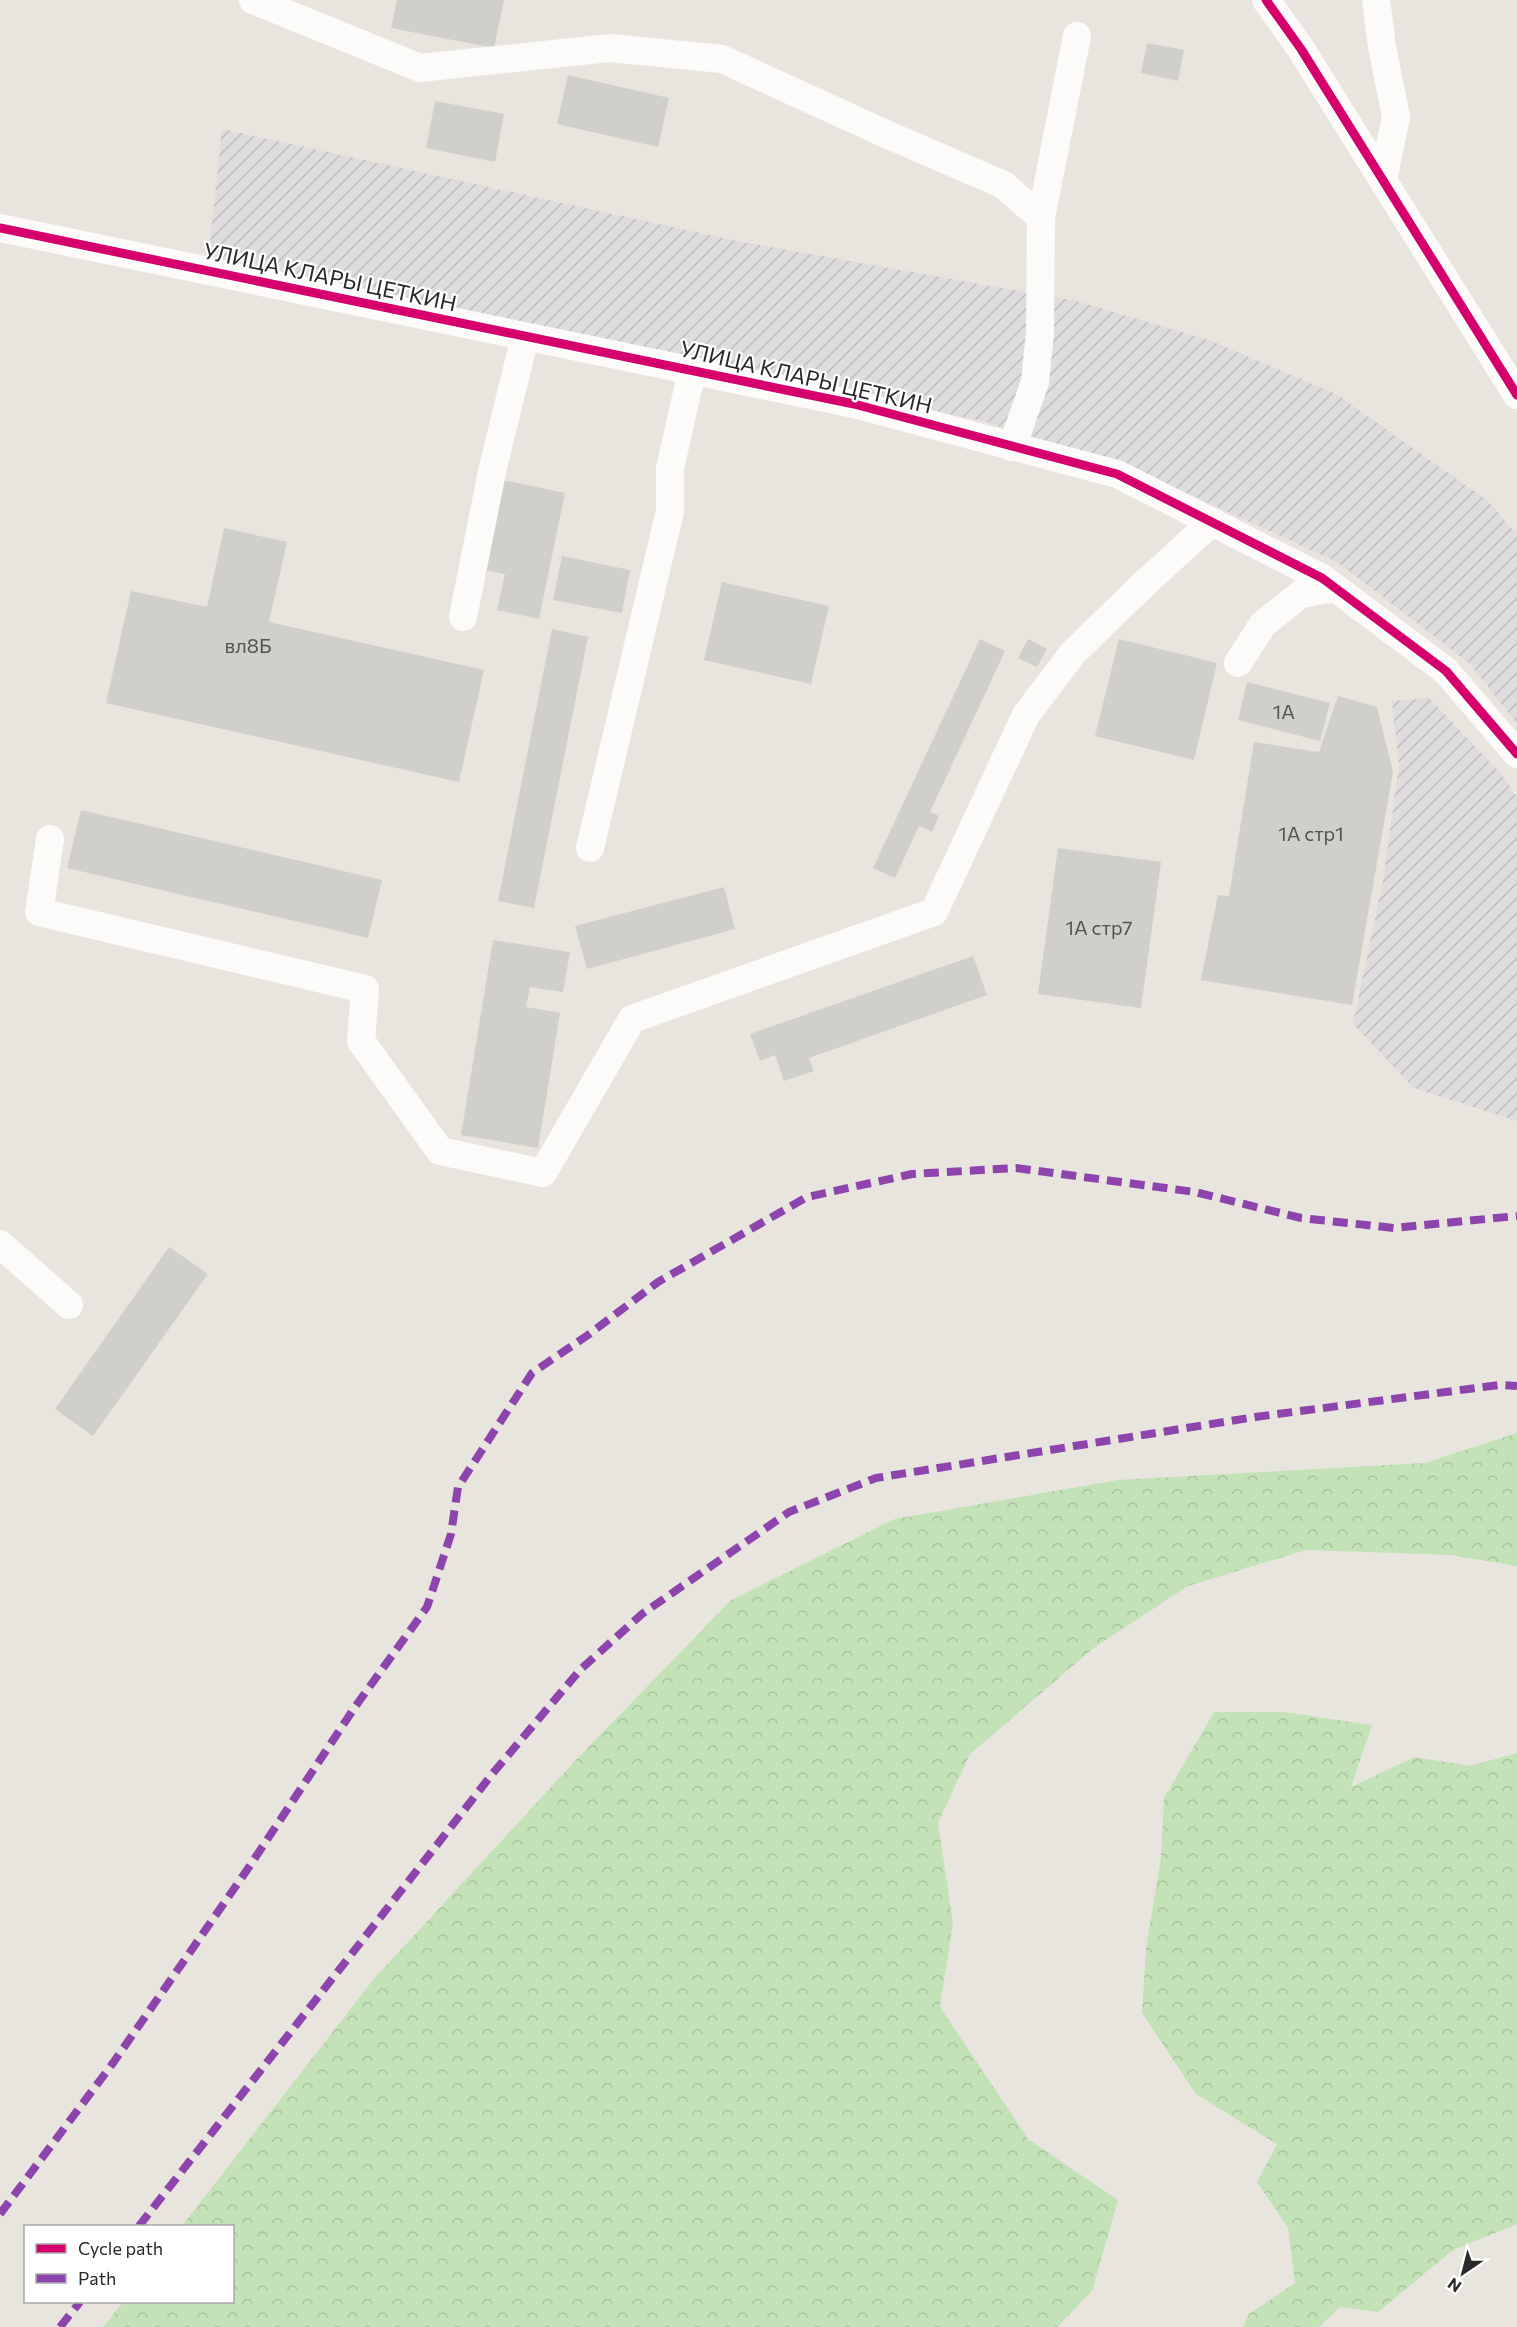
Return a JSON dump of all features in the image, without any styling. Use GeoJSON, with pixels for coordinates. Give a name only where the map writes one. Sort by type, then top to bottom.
{"type":"FeatureCollection","features":[{"type":"Feature","properties":{"kind":"street"},"geometry":{"type":"LineString","coordinates":[[253,0],[420,68],[610,48],[722,59],[1004,185],[1041,218]]}},
{"type":"Feature","properties":{"kind":"street"},"geometry":{"type":"LineString","coordinates":[[1266,0],[1301,49],[1517,395]]}},
{"type":"Feature","properties":{"kind":"street"},"geometry":{"type":"LineString","coordinates":[[1376,0],[1382,47],[1396,117],[1383,180]]}},
{"type":"Feature","properties":{"kind":"street"},"geometry":{"type":"LineString","coordinates":[[1012,447],[1035,382],[1040,332],[1041,218],[1077,36]]}},
{"type":"Feature","properties":{"kind":"street","name":"УЛИЦА КЛАРЫ ЦЕТКИН"},"geometry":{"type":"LineString","coordinates":[[0,228],[854,404],[1117,474],[1322,578],[1446,671],[1517,754]]}},
{"type":"Feature","properties":{"kind":"street"},"geometry":{"type":"LineString","coordinates":[[464,617],[493,467],[525,337]]}},
{"type":"Feature","properties":{"kind":"street"},"geometry":{"type":"LineString","coordinates":[[590,848],[670,511],[670,468],[692,371]]}},
{"type":"Feature","properties":{"kind":"street"},"geometry":{"type":"LineString","coordinates":[[50,839],[39,912],[365,989],[361,1041],[440,1151],[543,1173],[632,1019],[934,912],[1026,715],[1073,653],[1212,522]]}},
{"type":"Feature","properties":{"kind":"street"},"geometry":{"type":"LineString","coordinates":[[1238,663],[1263,624],[1293,600],[1301,594],[1335,588]]}},
{"type":"Feature","properties":{"kind":"street"},"geometry":{"type":"LineString","coordinates":[[0,1244],[69,1305]]}},
{"type":"Feature","properties":{"kind":"shaded area"},"geometry":{"type":"Polygon","coordinates":[[[222,129],[737,241],[1076,301],[1209,340],[1336,394],[1488,501],[1517,535],[1517,724],[1470,664],[1337,562],[1143,473],[986,422],[696,358],[208,260],[222,129]]]}},
{"type":"Feature","properties":{"kind":"shaded area"},"geometry":{"type":"Polygon","coordinates":[[[1429,698],[1502,775],[1517,797],[1517,1121],[1414,1088],[1353,1024],[1383,881],[1399,765],[1392,701],[1429,698]]]}},
{"type":"Feature","properties":{"kind":"green space"},"geometry":{"type":"Polygon","coordinates":[[[1517,1433],[1517,1566],[1451,1555],[1306,1550],[1188,1586],[1095,1647],[970,1754],[938,1823],[953,1923],[940,2007],[1028,2139],[1118,2200],[1092,2291],[1057,2327],[103,2327],[122,2303],[234,2303],[234,2225],[183,2225],[373,1980],[576,1760],[731,1600],[895,1519],[1118,1480],[1425,1463],[1517,1433]]]}},
{"type":"Feature","properties":{"kind":"green space"},"geometry":{"type":"Polygon","coordinates":[[[1214,1712],[1283,1712],[1372,1725],[1351,1787],[1415,1757],[1470,1766],[1517,1753],[1517,2224],[1453,2250],[1378,2312],[1340,2307],[1319,2327],[1243,2327],[1249,2314],[1295,2283],[1288,2228],[1257,2182],[1277,2144],[1196,2094],[1142,2013],[1146,1948],[1161,1858],[1164,1798],[1214,1712]]]}},
{"type":"Feature","properties":{"kind":"building"},"geometry":{"type":"Polygon","coordinates":[[[397,0],[504,0],[494,48],[391,28],[397,0]]]}},
{"type":"Feature","properties":{"kind":"building"},"geometry":{"type":"Polygon","coordinates":[[[1147,43],[1184,50],[1178,81],[1141,73],[1147,43]]]}},
{"type":"Feature","properties":{"kind":"building"},"geometry":{"type":"Polygon","coordinates":[[[568,75],[669,98],[658,147],[557,124],[568,75]]]}},
{"type":"Feature","properties":{"kind":"building"},"geometry":{"type":"Polygon","coordinates":[[[435,101],[504,114],[495,162],[426,148],[435,101]]]}},
{"type":"Feature","properties":{"kind":"building"},"geometry":{"type":"Polygon","coordinates":[[[503,480],[565,493],[539,619],[497,610],[505,574],[484,570],[503,480]]]}},
{"type":"Feature","properties":{"kind":"building"},"geometry":{"type":"Polygon","coordinates":[[[224,528],[287,542],[269,622],[484,670],[459,782],[106,703],[131,591],[207,607],[224,528]]]}},
{"type":"Feature","properties":{"kind":"building"},"geometry":{"type":"Polygon","coordinates":[[[562,556],[630,570],[622,613],[553,600],[562,556]]]}},
{"type":"Feature","properties":{"kind":"building"},"geometry":{"type":"Polygon","coordinates":[[[722,582],[829,606],[811,684],[704,660],[722,582]]]}},
{"type":"Feature","properties":{"kind":"building"},"geometry":{"type":"Polygon","coordinates":[[[552,629],[588,637],[534,908],[498,901],[552,629]]]}},
{"type":"Feature","properties":{"kind":"building"},"geometry":{"type":"Polygon","coordinates":[[[980,639],[1005,651],[930,812],[939,816],[932,832],[919,826],[895,878],[873,868],[980,639]]]}},
{"type":"Feature","properties":{"kind":"building"},"geometry":{"type":"Polygon","coordinates":[[[1028,639],[1047,649],[1037,667],[1018,658],[1028,639]]]}},
{"type":"Feature","properties":{"kind":"building"},"geometry":{"type":"Polygon","coordinates":[[[1119,639],[1217,663],[1194,760],[1095,736],[1119,639]]]}},
{"type":"Feature","properties":{"kind":"building"},"geometry":{"type":"Polygon","coordinates":[[[1247,682],[1330,703],[1320,741],[1238,720],[1247,682]]]}},
{"type":"Feature","properties":{"kind":"building"},"geometry":{"type":"Polygon","coordinates":[[[1338,696],[1377,707],[1393,772],[1352,1005],[1201,980],[1218,895],[1229,896],[1254,742],[1319,752],[1338,696]]]}},
{"type":"Feature","properties":{"kind":"building"},"geometry":{"type":"Polygon","coordinates":[[[81,810],[382,880],[368,938],[67,868],[81,810]]]}},
{"type":"Feature","properties":{"kind":"building"},"geometry":{"type":"Polygon","coordinates":[[[1058,848],[1161,862],[1141,1008],[1038,994],[1058,848]]]}},
{"type":"Feature","properties":{"kind":"building"},"geometry":{"type":"Polygon","coordinates":[[[724,887],[735,929],[587,969],[575,926],[724,887]]]}},
{"type":"Feature","properties":{"kind":"building"},"geometry":{"type":"Polygon","coordinates":[[[493,940],[570,952],[563,992],[530,987],[526,1007],[560,1013],[538,1148],[461,1135],[493,940]]]}},
{"type":"Feature","properties":{"kind":"building"},"geometry":{"type":"Polygon","coordinates":[[[973,956],[987,995],[809,1058],[814,1071],[784,1081],[775,1055],[760,1061],[750,1034],[973,956]]]}},
{"type":"Feature","properties":{"kind":"building"},"geometry":{"type":"Polygon","coordinates":[[[169,1247],[208,1274],[93,1436],[55,1409],[169,1247]]]}},
{"type":"Feature","properties":{"kind":"marked path"},"geometry":{"type":"LineString","coordinates":[[0,2214],[113,2063],[247,1870],[355,1707],[427,1607],[451,1534],[458,1487],[532,1373],[588,1335],[658,1282],[807,1197],[912,1174],[1016,1168],[1195,1192],[1301,1218],[1394,1228],[1517,1216]]}},
{"type":"Feature","properties":{"kind":"marked path"},"geometry":{"type":"LineString","coordinates":[[140,2225],[493,1773],[580,1670],[642,1614],[789,1512],[876,1478],[1255,1417],[1499,1385],[1517,1386]]}},
{"type":"Feature","properties":{"kind":"marked path"},"geometry":{"type":"LineString","coordinates":[[60,2327],[79,2303]]}},
{"type":"Feature","properties":{"kind":"cycle path"},"geometry":{"type":"LineString","coordinates":[[1266,0],[1301,49],[1517,395]]}},
{"type":"Feature","properties":{"kind":"cycle path"},"geometry":{"type":"LineString","coordinates":[[0,228],[854,404],[1117,474],[1322,578],[1446,671],[1517,754]]}}]}
